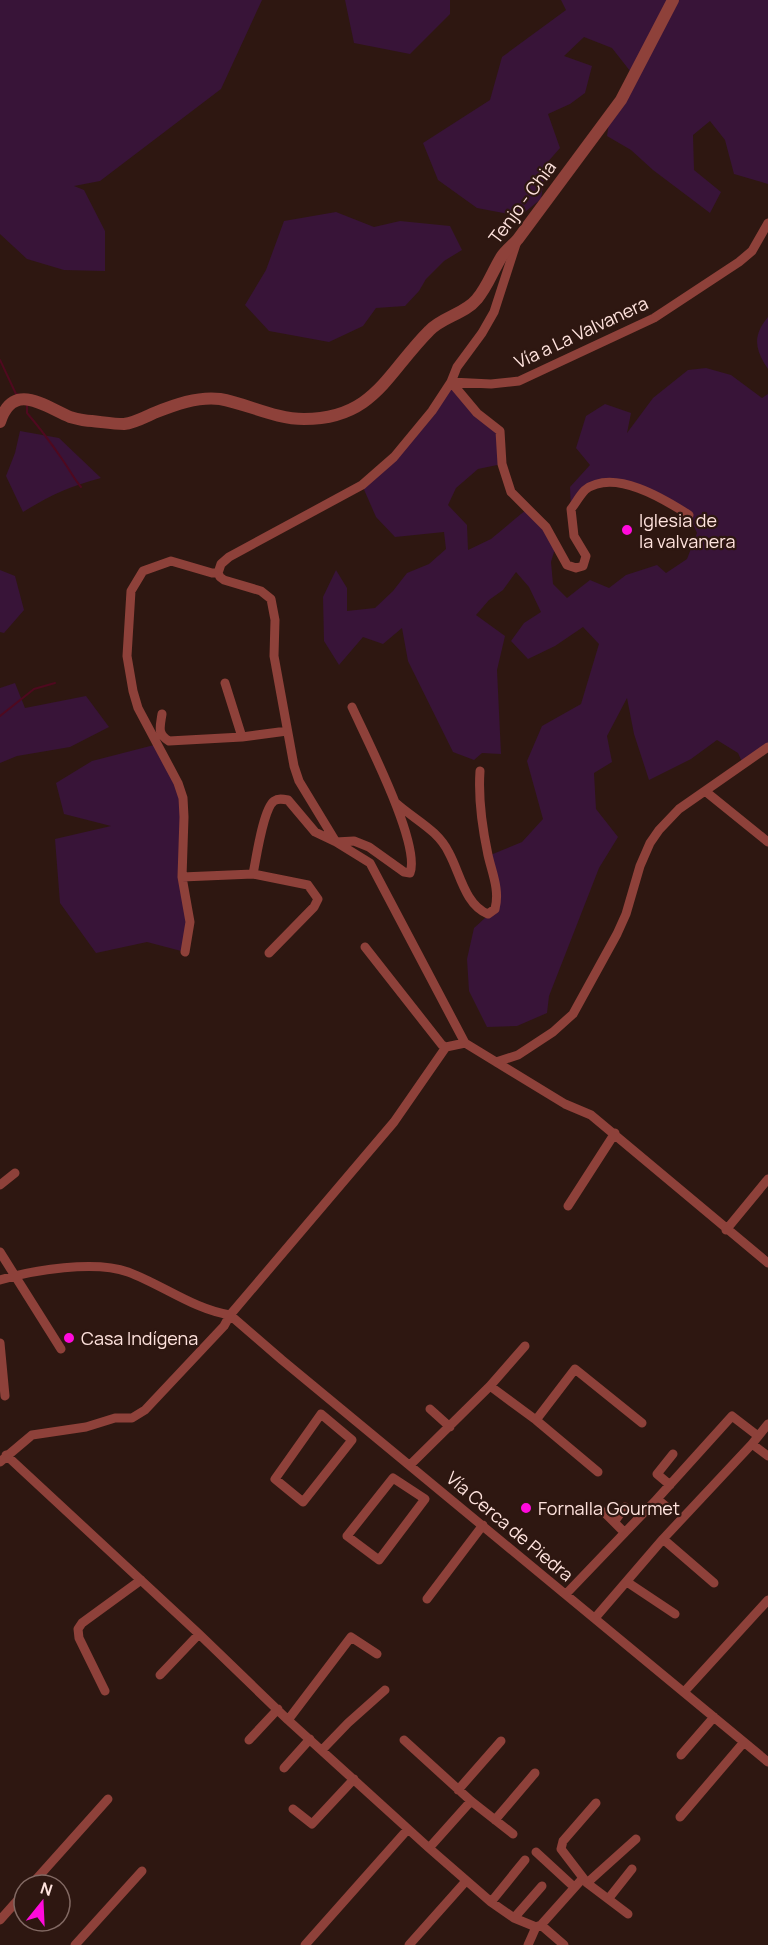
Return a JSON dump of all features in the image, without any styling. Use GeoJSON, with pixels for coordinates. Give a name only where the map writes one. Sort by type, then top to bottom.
{"type":"FeatureCollection","features":[{"type":"Feature","properties":{"kind":"street","name":"Tenjo - Chia"},"geometry":{"type":"LineString","coordinates":[[0,422],[11,402],[31,399],[42,402],[72,418],[125,424],[169,407],[206,399],[219,399],[286,417],[304,419],[332,416],[362,405],[389,380],[429,331],[470,307],[490,281],[503,254],[518,239],[621,100],[673,0]]}},
{"type":"Feature","properties":{"kind":"street","name":"Vía a La Valvanera"},"geometry":{"type":"LineString","coordinates":[[451,382],[491,384],[519,381],[654,318],[739,262],[752,251],[768,223]]}},
{"type":"Feature","properties":{"kind":"street"},"geometry":{"type":"LineString","coordinates":[[218,573],[221,564],[229,557],[362,485],[394,457],[432,411],[451,382],[457,367],[494,312],[518,239]]}},
{"type":"Feature","properties":{"kind":"street"},"geometry":{"type":"LineString","coordinates":[[451,382],[477,414],[500,431],[502,464],[511,492],[546,527],[567,565],[576,568],[583,566],[586,556],[574,536],[571,509],[585,490],[603,483],[621,483],[664,499],[689,515]]}},
{"type":"Feature","properties":{"kind":"street"},"geometry":{"type":"LineString","coordinates":[[185,951],[190,922],[182,877],[183,798],[178,783],[138,708],[132,692],[128,656],[131,591],[143,571],[171,561],[218,573]]}},
{"type":"Feature","properties":{"kind":"street"},"geometry":{"type":"LineString","coordinates":[[218,573],[224,580],[261,591],[271,599],[274,620],[274,656],[294,766],[299,781],[336,842]]}},
{"type":"Feature","properties":{"kind":"street"},"geometry":{"type":"LineString","coordinates":[[225,683],[242,737]]}},
{"type":"Feature","properties":{"kind":"street"},"geometry":{"type":"LineString","coordinates":[[336,842],[354,841],[369,847],[404,872],[410,873],[413,860],[408,834],[352,707]]}},
{"type":"Feature","properties":{"kind":"street"},"geometry":{"type":"LineString","coordinates":[[162,714],[159,732],[169,741],[242,737],[287,731]]}},
{"type":"Feature","properties":{"kind":"street"},"geometry":{"type":"LineString","coordinates":[[496,1062],[518,1055],[553,1032],[573,1014],[617,934],[650,843],[679,809],[768,747]]}},
{"type":"Feature","properties":{"kind":"street"},"geometry":{"type":"LineString","coordinates":[[393,801],[439,835],[465,891],[480,911],[488,914],[495,909],[496,881],[488,856],[480,810],[480,771]]}},
{"type":"Feature","properties":{"kind":"street"},"geometry":{"type":"LineString","coordinates":[[705,791],[768,842]]}},
{"type":"Feature","properties":{"kind":"street"},"geometry":{"type":"LineString","coordinates":[[253,874],[262,826],[271,802],[278,799],[288,800],[315,832],[369,862],[465,1043],[565,1104],[591,1115],[768,1263]]}},
{"type":"Feature","properties":{"kind":"street"},"geometry":{"type":"LineString","coordinates":[[182,877],[253,874],[308,885],[318,899],[314,907],[269,953]]}},
{"type":"Feature","properties":{"kind":"street"},"geometry":{"type":"LineString","coordinates":[[365,947],[442,1045],[446,1047]]}},
{"type":"Feature","properties":{"kind":"street"},"geometry":{"type":"LineString","coordinates":[[465,1043],[446,1047],[394,1122],[230,1315],[224,1326],[145,1410],[132,1418],[115,1418],[86,1427],[32,1435],[3,1459],[141,1580],[288,1720],[466,1881],[514,1918],[538,1926],[564,1945]]}},
{"type":"Feature","properties":{"kind":"street"},"geometry":{"type":"LineString","coordinates":[[511,1071],[518,1055]]}},
{"type":"Feature","properties":{"kind":"street"},"geometry":{"type":"LineString","coordinates":[[568,1206],[615,1133]]}},
{"type":"Feature","properties":{"kind":"street"},"geometry":{"type":"LineString","coordinates":[[0,1185],[15,1173]]}},
{"type":"Feature","properties":{"kind":"street"},"geometry":{"type":"LineString","coordinates":[[726,1230],[768,1179]]}},
{"type":"Feature","properties":{"kind":"street"},"geometry":{"type":"LineString","coordinates":[[0,1252],[61,1349]]}},
{"type":"Feature","properties":{"kind":"street"},"geometry":{"type":"LineString","coordinates":[[0,1280],[64,1267],[108,1268],[127,1271],[179,1297],[218,1313],[230,1315]]}},
{"type":"Feature","properties":{"kind":"street","name":"Vía Cerca de Piedra"},"geometry":{"type":"LineString","coordinates":[[230,1315],[768,1762]]}},
{"type":"Feature","properties":{"kind":"street"},"geometry":{"type":"LineString","coordinates":[[0,1343],[5,1396]]}},
{"type":"Feature","properties":{"kind":"street"},"geometry":{"type":"LineString","coordinates":[[410,1465],[490,1386],[525,1346]]}},
{"type":"Feature","properties":{"kind":"street"},"geometry":{"type":"LineString","coordinates":[[536,1420],[575,1369],[642,1423]]}},
{"type":"Feature","properties":{"kind":"street"},"geometry":{"type":"LineString","coordinates":[[490,1386],[536,1420],[598,1472]]}},
{"type":"Feature","properties":{"kind":"street"},"geometry":{"type":"LineString","coordinates":[[430,1409],[450,1427]]}},
{"type":"Feature","properties":{"kind":"street"},"geometry":{"type":"LineString","coordinates":[[337,1427],[347,1412]]}},
{"type":"Feature","properties":{"kind":"street"},"geometry":{"type":"LineString","coordinates":[[321,1414],[337,1427],[352,1440],[303,1502],[275,1479],[321,1414]]}},
{"type":"Feature","properties":{"kind":"street"},"geometry":{"type":"LineString","coordinates":[[566,1594],[732,1416],[768,1456]]}},
{"type":"Feature","properties":{"kind":"street"},"geometry":{"type":"LineString","coordinates":[[595,1618],[663,1539],[768,1424]]}},
{"type":"Feature","properties":{"kind":"street"},"geometry":{"type":"LineString","coordinates":[[670,1485],[657,1474],[673,1454]]}},
{"type":"Feature","properties":{"kind":"street"},"geometry":{"type":"LineString","coordinates":[[393,1478],[417,1493],[424,1499],[379,1560],[347,1536],[393,1478]]}},
{"type":"Feature","properties":{"kind":"street"},"geometry":{"type":"LineString","coordinates":[[417,1493],[428,1479]]}},
{"type":"Feature","properties":{"kind":"street"},"geometry":{"type":"LineString","coordinates":[[657,1499],[669,1509]]}},
{"type":"Feature","properties":{"kind":"street"},"geometry":{"type":"LineString","coordinates":[[615,1521],[625,1508]]}},
{"type":"Feature","properties":{"kind":"street"},"geometry":{"type":"LineString","coordinates":[[604,1512],[624,1532]]}},
{"type":"Feature","properties":{"kind":"street"},"geometry":{"type":"LineString","coordinates":[[427,1599],[483,1525]]}},
{"type":"Feature","properties":{"kind":"street"},"geometry":{"type":"LineString","coordinates":[[663,1539],[714,1584]]}},
{"type":"Feature","properties":{"kind":"street"},"geometry":{"type":"LineString","coordinates":[[105,1691],[79,1638],[78,1629],[82,1623],[141,1580]]}},
{"type":"Feature","properties":{"kind":"street"},"geometry":{"type":"LineString","coordinates":[[627,1582],[675,1614]]}},
{"type":"Feature","properties":{"kind":"street"},"geometry":{"type":"LineString","coordinates":[[684,1692],[768,1600]]}},
{"type":"Feature","properties":{"kind":"street"},"geometry":{"type":"LineString","coordinates":[[160,1675],[199,1634]]}},
{"type":"Feature","properties":{"kind":"street"},"geometry":{"type":"LineString","coordinates":[[288,1720],[351,1637],[377,1654]]}},
{"type":"Feature","properties":{"kind":"street"},"geometry":{"type":"LineString","coordinates":[[322,1750],[385,1690]]}},
{"type":"Feature","properties":{"kind":"street"},"geometry":{"type":"LineString","coordinates":[[249,1740],[278,1709]]}},
{"type":"Feature","properties":{"kind":"street"},"geometry":{"type":"LineString","coordinates":[[681,1755],[714,1717]]}},
{"type":"Feature","properties":{"kind":"street"},"geometry":{"type":"LineString","coordinates":[[284,1768],[310,1739]]}},
{"type":"Feature","properties":{"kind":"street"},"geometry":{"type":"LineString","coordinates":[[404,1740],[458,1790],[513,1834]]}},
{"type":"Feature","properties":{"kind":"street"},"geometry":{"type":"LineString","coordinates":[[458,1790],[501,1741]]}},
{"type":"Feature","properties":{"kind":"street"},"geometry":{"type":"LineString","coordinates":[[680,1817],[744,1742]]}},
{"type":"Feature","properties":{"kind":"street"},"geometry":{"type":"LineString","coordinates":[[495,1820],[535,1773]]}},
{"type":"Feature","properties":{"kind":"street"},"geometry":{"type":"LineString","coordinates":[[293,1809],[312,1824],[354,1779]]}},
{"type":"Feature","properties":{"kind":"street"},"geometry":{"type":"LineString","coordinates":[[42,1873],[108,1799]]}},
{"type":"Feature","properties":{"kind":"street"},"geometry":{"type":"LineString","coordinates":[[429,1848],[471,1801]]}},
{"type":"Feature","properties":{"kind":"street"},"geometry":{"type":"LineString","coordinates":[[596,1803],[563,1841],[561,1849],[585,1880],[628,1914]]}},
{"type":"Feature","properties":{"kind":"street"},"geometry":{"type":"LineString","coordinates":[[305,1945],[408,1829]]}},
{"type":"Feature","properties":{"kind":"street"},"geometry":{"type":"LineString","coordinates":[[528,1945],[538,1926],[574,1887],[636,1839]]}},
{"type":"Feature","properties":{"kind":"street"},"geometry":{"type":"LineString","coordinates":[[536,1852],[574,1887]]}},
{"type":"Feature","properties":{"kind":"street"},"geometry":{"type":"LineString","coordinates":[[491,1902],[525,1860]]}},
{"type":"Feature","properties":{"kind":"street"},"geometry":{"type":"LineString","coordinates":[[609,1898],[632,1869]]}},
{"type":"Feature","properties":{"kind":"street"},"geometry":{"type":"LineString","coordinates":[[75,1945],[141,1871]]}},
{"type":"Feature","properties":{"kind":"street"},"geometry":{"type":"LineString","coordinates":[[409,1945],[466,1881]]}},
{"type":"Feature","properties":{"kind":"street"},"geometry":{"type":"LineString","coordinates":[[514,1918],[542,1886]]}},
{"type":"Feature","properties":{"kind":"street"},"geometry":{"type":"LineString","coordinates":[[0,1920],[12,1906]]}},
{"type":"Feature","properties":{"kind":"shaded area"},"geometry":{"type":"Polygon","coordinates":[[[0,0],[262,0],[221,89],[100,181],[74,186],[84,190],[105,231],[105,271],[64,270],[27,259],[0,234],[0,0]]]}},
{"type":"Feature","properties":{"kind":"shaded area"},"geometry":{"type":"Polygon","coordinates":[[[345,0],[450,0],[450,14],[410,54],[354,43],[345,0]]]}},
{"type":"Feature","properties":{"kind":"shaded area"},"geometry":{"type":"Polygon","coordinates":[[[561,0],[768,0],[768,184],[734,174],[725,140],[710,121],[693,135],[694,170],[721,192],[710,213],[653,170],[631,150],[607,136],[609,123],[634,76],[612,48],[584,37],[564,56],[592,66],[585,93],[570,104],[548,114],[560,148],[546,164],[541,199],[520,216],[477,208],[438,180],[423,143],[490,100],[502,57],[566,10],[561,0]]]}},
{"type":"Feature","properties":{"kind":"shaded area"},"geometry":{"type":"Polygon","coordinates":[[[336,212],[374,227],[400,221],[450,226],[462,250],[444,261],[426,279],[419,291],[405,306],[376,308],[363,326],[329,342],[269,331],[245,305],[266,270],[284,221],[336,212]]]}},
{"type":"Feature","properties":{"kind":"shaded area"},"geometry":{"type":"Polygon","coordinates":[[[768,317],[768,369],[760,356],[757,343],[759,330],[768,317]]]}},
{"type":"Feature","properties":{"kind":"shaded area"},"geometry":{"type":"Polygon","coordinates":[[[706,368],[731,375],[762,398],[768,394],[768,747],[743,764],[738,753],[717,740],[691,759],[649,780],[634,734],[627,698],[607,736],[612,762],[594,773],[596,809],[618,837],[599,868],[549,996],[547,1013],[517,1026],[487,1027],[469,991],[467,959],[474,928],[495,909],[488,856],[522,842],[543,819],[527,761],[542,726],[581,704],[599,644],[583,627],[555,646],[528,659],[511,641],[524,623],[541,612],[529,587],[516,572],[503,590],[489,600],[476,615],[505,636],[497,670],[501,754],[482,753],[474,760],[453,752],[408,661],[402,628],[383,644],[363,637],[339,665],[324,641],[323,597],[336,570],[347,588],[347,611],[375,608],[393,591],[407,573],[429,564],[446,549],[444,532],[395,537],[376,517],[362,485],[394,457],[451,382],[500,431],[502,464],[478,469],[456,488],[448,505],[467,525],[468,550],[491,539],[527,509],[556,545],[551,562],[553,584],[567,598],[590,580],[609,588],[626,575],[657,565],[666,573],[687,559],[697,533],[689,515],[621,483],[585,490],[571,509],[570,487],[590,465],[576,448],[586,416],[605,404],[631,413],[627,433],[653,398],[688,370],[706,368]]]}},
{"type":"Feature","properties":{"kind":"shaded area"},"geometry":{"type":"Polygon","coordinates":[[[20,431],[59,438],[101,478],[60,492],[23,512],[6,476],[20,431]]]}},
{"type":"Feature","properties":{"kind":"shaded area"},"geometry":{"type":"Polygon","coordinates":[[[0,570],[15,576],[24,610],[4,633],[0,632],[0,570]]]}},
{"type":"Feature","properties":{"kind":"shaded area"},"geometry":{"type":"Polygon","coordinates":[[[15,683],[25,708],[86,696],[109,727],[70,747],[17,756],[0,763],[0,688],[15,683]]]}},
{"type":"Feature","properties":{"kind":"shaded area"},"geometry":{"type":"Polygon","coordinates":[[[158,744],[178,783],[190,922],[185,952],[147,942],[96,953],[60,903],[55,839],[111,826],[64,814],[56,783],[92,761],[158,744]]]}},
{"type":"Feature","properties":{"kind":"waterway"},"geometry":{"type":"LineString","coordinates":[[0,360],[16,394],[20,395]]}},
{"type":"Feature","properties":{"kind":"waterway"},"geometry":{"type":"LineString","coordinates":[[27,403],[27,413],[50,441],[81,487]]}},
{"type":"Feature","properties":{"kind":"waterway"},"geometry":{"type":"LineString","coordinates":[[0,716],[34,689],[55,683]]}},
{"type":"Feature","properties":{"kind":"place","name":"Iglesia de la valvanera"},"geometry":{"type":"Point","coordinates":[627,530]}},
{"type":"Feature","properties":{"kind":"place","name":"Casa Indígena"},"geometry":{"type":"Point","coordinates":[69,1338]}},
{"type":"Feature","properties":{"kind":"place","name":"Fornalla Gourmet"},"geometry":{"type":"Point","coordinates":[526,1508]}}]}
